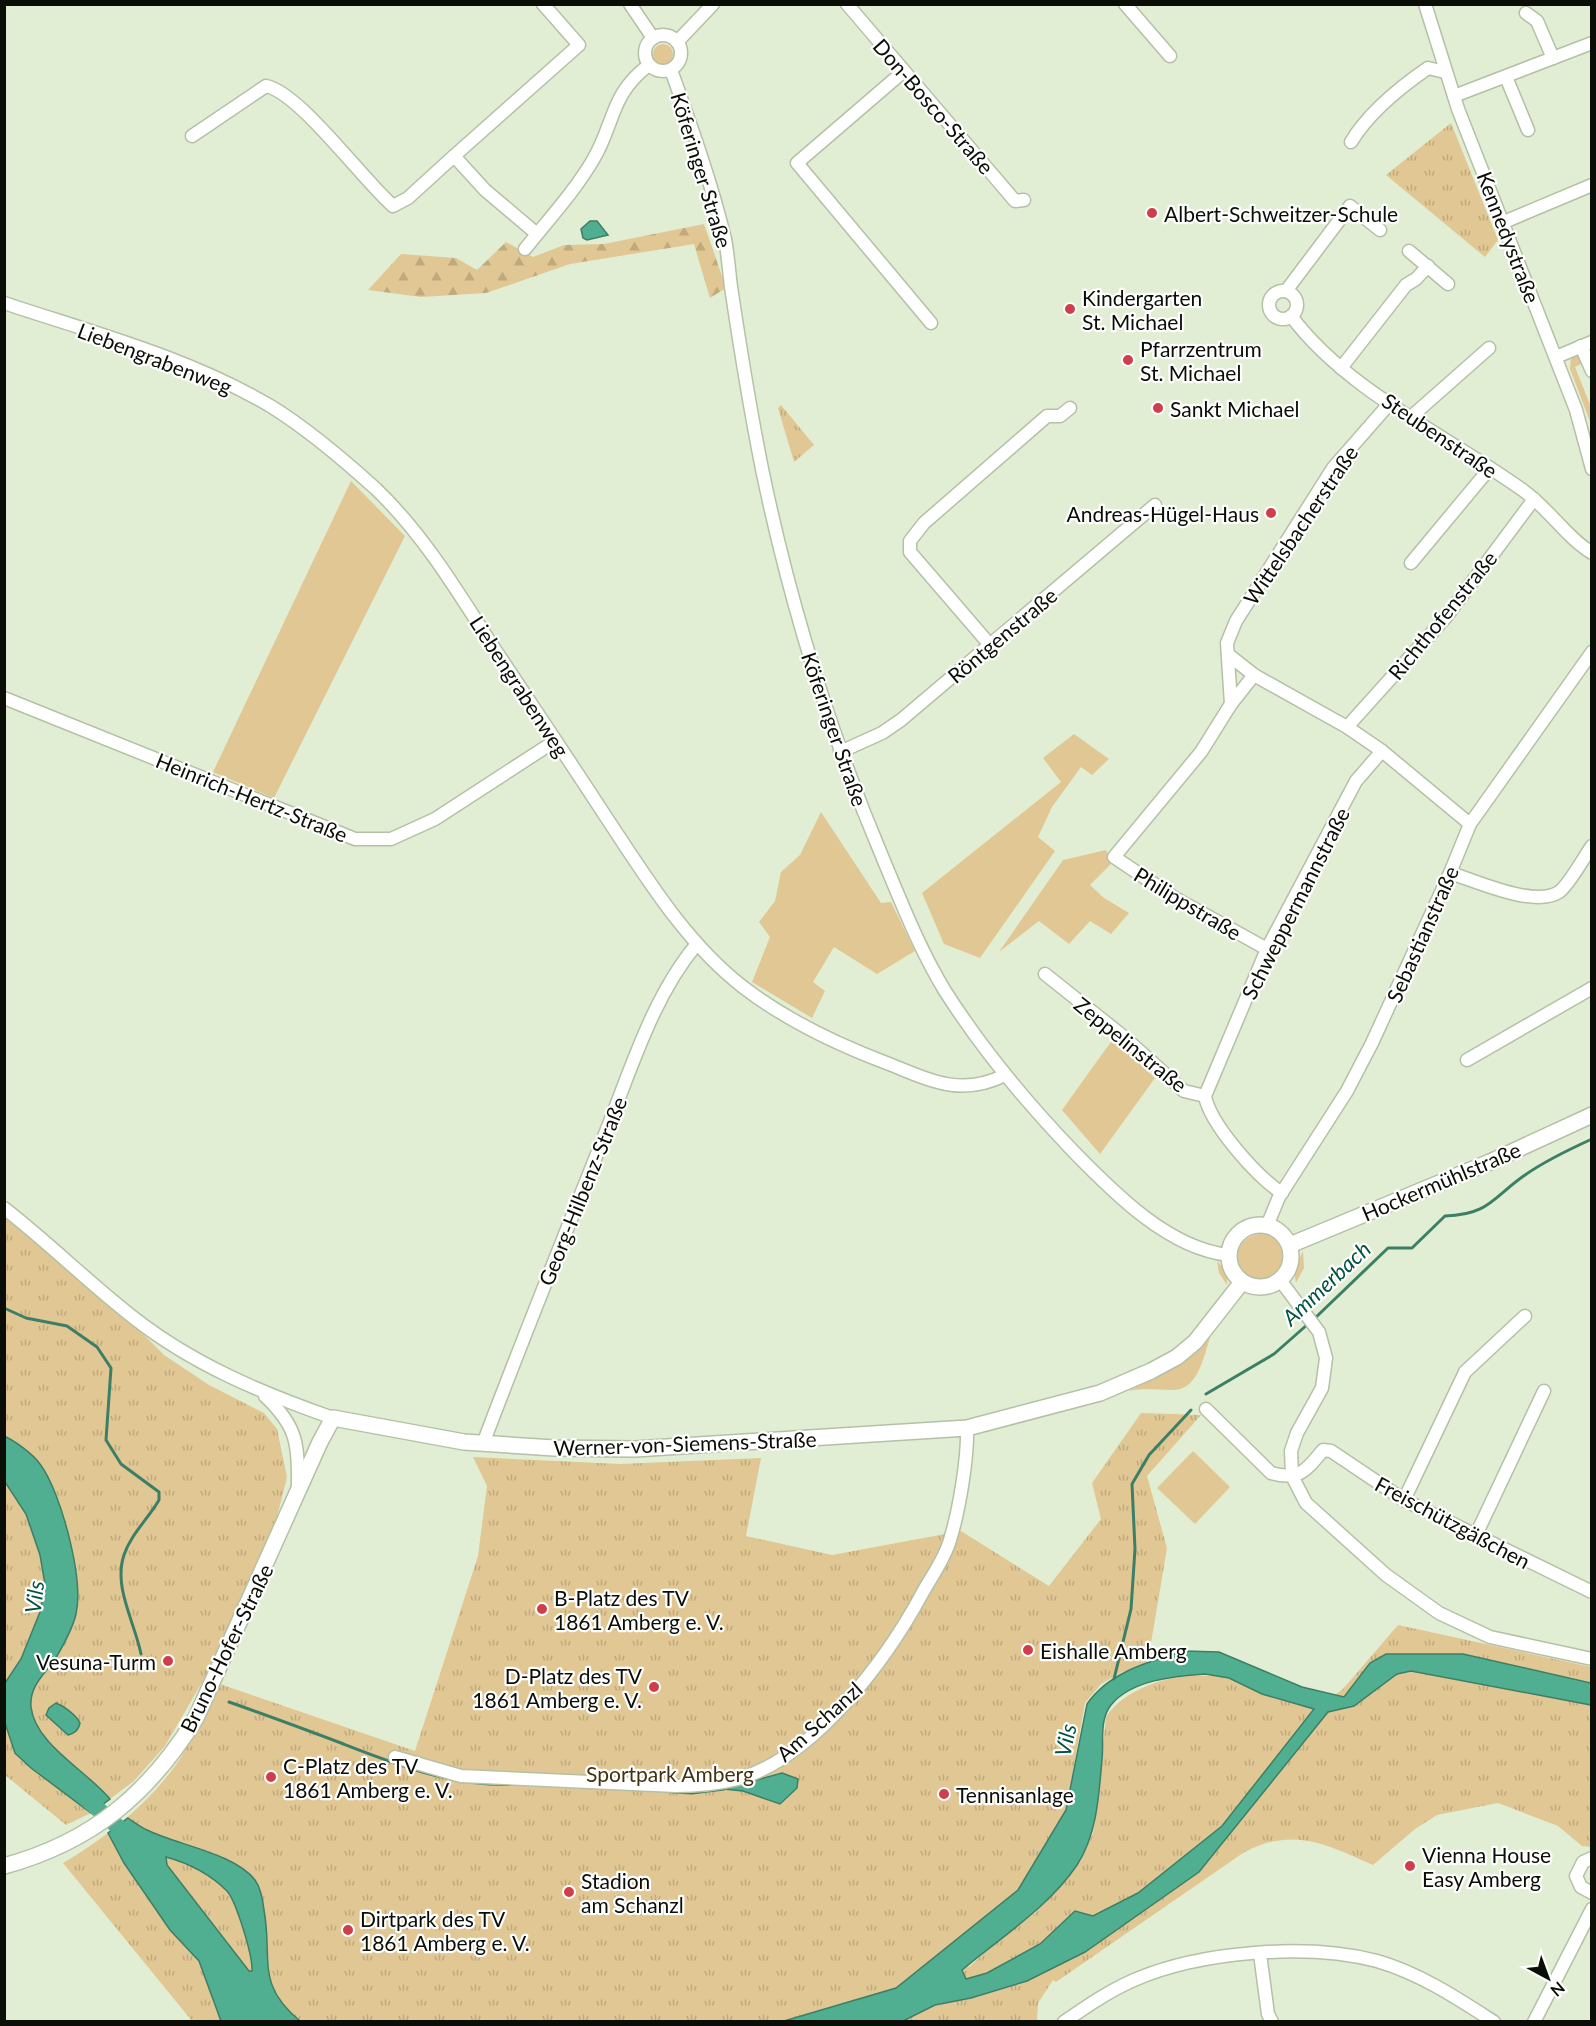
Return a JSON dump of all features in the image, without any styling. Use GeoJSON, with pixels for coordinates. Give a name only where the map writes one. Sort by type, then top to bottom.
{"type":"FeatureCollection","features":[{"type":"Feature","properties":{"kind":"main road","name":"Hockermühlstraße"},"geometry":{"type":"LineString","coordinates":[[1290,1245],[1490,1162],[1592,1115]]}},
{"type":"Feature","properties":{"kind":"main road"},"geometry":{"type":"LineString","coordinates":[[1258,1225],[1268,1226],[1278,1230],[1290,1245],[1292,1260],[1280,1280],[1261,1287],[1242,1281],[1231,1266],[1229,1255],[1235,1239],[1241,1232],[1258,1225]]}},
{"type":"Feature","properties":{"kind":"main road","name":"Werner-von-Siemens-Straße"},"geometry":{"type":"LineString","coordinates":[[333,1418],[483,1444],[635,1449],[967,1428],[1100,1393],[1151,1371],[1195,1342],[1242,1281]]}},
{"type":"Feature","properties":{"kind":"main road","name":"Bruno-Hofer-Straße"},"geometry":{"type":"LineString","coordinates":[[4,1866],[68,1843],[107,1820],[139,1792],[176,1750],[196,1718],[333,1418]]}},
{"type":"Feature","properties":{"kind":"street"},"geometry":{"type":"LineString","coordinates":[[192,136],[266,86],[291,98],[376,191],[393,206],[408,198],[579,45],[543,4]]}},
{"type":"Feature","properties":{"kind":"street"},"geometry":{"type":"LineString","coordinates":[[630,4],[653,38]]}},
{"type":"Feature","properties":{"kind":"street"},"geometry":{"type":"LineString","coordinates":[[677,42],[713,4]]}},
{"type":"Feature","properties":{"kind":"street","name":"Don-Bosco-Straße"},"geometry":{"type":"LineString","coordinates":[[847,4],[1015,201],[1024,200]]}},
{"type":"Feature","properties":{"kind":"street"},"geometry":{"type":"LineString","coordinates":[[1125,4],[1170,56]]}},
{"type":"Feature","properties":{"kind":"street","name":"Kennedystraße"},"geometry":{"type":"LineString","coordinates":[[1425,4],[1445,72],[1576,410],[1592,469]]}},
{"type":"Feature","properties":{"kind":"street"},"geometry":{"type":"LineString","coordinates":[[1526,13],[1537,21],[1553,58]]}},
{"type":"Feature","properties":{"kind":"street"},"geometry":{"type":"LineString","coordinates":[[663,35],[677,42],[681,57],[671,70],[659,71],[649,65],[645,54],[653,38],[663,35]]}},
{"type":"Feature","properties":{"kind":"street"},"geometry":{"type":"LineString","coordinates":[[1454,96],[1592,43]]}},
{"type":"Feature","properties":{"kind":"street"},"geometry":{"type":"LineString","coordinates":[[525,249],[573,192],[595,156],[623,88],[649,65]]}},
{"type":"Feature","properties":{"kind":"street"},"geometry":{"type":"LineString","coordinates":[[1351,142],[1363,122],[1417,76],[1428,68],[1445,72]]}},
{"type":"Feature","properties":{"kind":"street","name":"Köferinger Straße"},"geometry":{"type":"LineString","coordinates":[[671,70],[706,169],[726,243],[762,468],[797,618],[840,752],[898,895],[933,969],[973,1033],[1005,1075],[1084,1162],[1152,1221],[1192,1247],[1229,1255]]}},
{"type":"Feature","properties":{"kind":"street"},"geometry":{"type":"LineString","coordinates":[[904,71],[797,163],[931,323]]}},
{"type":"Feature","properties":{"kind":"street"},"geometry":{"type":"LineString","coordinates":[[1506,77],[1527,130]]}},
{"type":"Feature","properties":{"kind":"street"},"geometry":{"type":"LineString","coordinates":[[454,156],[485,190],[537,234]]}},
{"type":"Feature","properties":{"kind":"street"},"geometry":{"type":"LineString","coordinates":[[1504,222],[1592,185]]}},
{"type":"Feature","properties":{"kind":"street"},"geometry":{"type":"LineString","coordinates":[[1286,291],[1296,302],[1291,316],[1279,318],[1270,310],[1272,296],[1286,291],[1350,206],[1380,230]]}},
{"type":"Feature","properties":{"kind":"street"},"geometry":{"type":"LineString","coordinates":[[1409,251],[1448,284]]}},
{"type":"Feature","properties":{"kind":"street"},"geometry":{"type":"LineString","coordinates":[[1341,368],[1406,285],[1416,279],[1428,266]]}},
{"type":"Feature","properties":{"kind":"street","name":"Liebengrabenweg"},"geometry":{"type":"LineString","coordinates":[[4,303],[139,347],[206,374],[272,407],[328,447],[380,492],[441,566],[555,741],[655,889],[696,945],[744,988],[789,1019],[834,1042],[947,1086],[971,1087],[991,1082],[1005,1075]]}},
{"type":"Feature","properties":{"kind":"street","name":"Steubenstraße"},"geometry":{"type":"LineString","coordinates":[[1291,316],[1307,337],[1341,368],[1534,499],[1592,553]]}},
{"type":"Feature","properties":{"kind":"street"},"geometry":{"type":"LineString","coordinates":[[1556,357],[1586,344],[1592,371]]}},
{"type":"Feature","properties":{"kind":"street"},"geometry":{"type":"LineString","coordinates":[[1412,416],[1489,348]]}},
{"type":"Feature","properties":{"kind":"street","name":"Wittelsbacherstraße"},"geometry":{"type":"LineString","coordinates":[[1231,704],[1230,656],[1227,643],[1236,621],[1333,468],[1390,403]]}},
{"type":"Feature","properties":{"kind":"street"},"geometry":{"type":"LineString","coordinates":[[990,645],[910,552],[910,541],[924,523],[1047,416],[1060,416],[1070,408]]}},
{"type":"Feature","properties":{"kind":"street"},"geometry":{"type":"LineString","coordinates":[[1411,563],[1490,468]]}},
{"type":"Feature","properties":{"kind":"street","name":"Richthofenstraße"},"geometry":{"type":"LineString","coordinates":[[1347,727],[1446,617],[1534,499]]}},
{"type":"Feature","properties":{"kind":"street","name":"Röntgenstraße"},"geometry":{"type":"LineString","coordinates":[[840,752],[892,726],[1155,505]]}},
{"type":"Feature","properties":{"kind":"street","name":"Sebastianstraße"},"geometry":{"type":"LineString","coordinates":[[1268,1226],[1282,1193],[1347,1091],[1367,1052],[1450,873],[1470,824],[1592,652]]}},
{"type":"Feature","properties":{"kind":"street"},"geometry":{"type":"LineString","coordinates":[[1230,656],[1254,675],[1347,727],[1382,751],[1470,824]]}},
{"type":"Feature","properties":{"kind":"street"},"geometry":{"type":"LineString","coordinates":[[1231,704],[1254,675]]}},
{"type":"Feature","properties":{"kind":"street","name":"Heinrich-Hertz-Straße"},"geometry":{"type":"LineString","coordinates":[[4,698],[355,839],[392,839],[435,819],[555,741]]}},
{"type":"Feature","properties":{"kind":"street","name":"Philippstraße"},"geometry":{"type":"LineString","coordinates":[[1231,704],[1201,752],[1114,853],[1114,857],[1175,897],[1266,949]]}},
{"type":"Feature","properties":{"kind":"street","name":"Schweppermannstraße"},"geometry":{"type":"LineString","coordinates":[[1205,1096],[1266,949],[1356,782],[1382,751]]}},
{"type":"Feature","properties":{"kind":"street"},"geometry":{"type":"LineString","coordinates":[[1450,873],[1526,896],[1540,898],[1559,891],[1592,846]]}},
{"type":"Feature","properties":{"kind":"street","name":"Georg-Hilbenz-Straße"},"geometry":{"type":"LineString","coordinates":[[483,1444],[535,1307],[648,1028],[679,969],[696,945]]}},
{"type":"Feature","properties":{"kind":"street","name":"Zeppelinstraße"},"geometry":{"type":"LineString","coordinates":[[1045,974],[1124,1037],[1184,1091],[1205,1096],[1211,1114],[1248,1163],[1261,1178],[1282,1193]]}},
{"type":"Feature","properties":{"kind":"street"},"geometry":{"type":"LineString","coordinates":[[1467,1060],[1592,988]]}},
{"type":"Feature","properties":{"kind":"street","name":"Werner-von-Siemens-Straße"},"geometry":{"type":"LineString","coordinates":[[4,1208],[55,1247],[133,1317],[175,1346],[262,1394],[333,1418]]}},
{"type":"Feature","properties":{"kind":"street"},"geometry":{"type":"LineString","coordinates":[[1280,1280],[1319,1332],[1326,1358],[1322,1388],[1297,1433],[1291,1451],[1292,1476],[1306,1503],[1386,1575],[1424,1603],[1490,1637],[1592,1659]]}},
{"type":"Feature","properties":{"kind":"street"},"geometry":{"type":"LineString","coordinates":[[1404,1500],[1437,1424],[1465,1372],[1525,1316]]}},
{"type":"Feature","properties":{"kind":"street"},"geometry":{"type":"LineString","coordinates":[[1475,1537],[1544,1391]]}},
{"type":"Feature","properties":{"kind":"street"},"geometry":{"type":"LineString","coordinates":[[262,1394],[286,1417],[295,1436],[298,1495]]}},
{"type":"Feature","properties":{"kind":"street"},"geometry":{"type":"LineString","coordinates":[[1206,1409],[1271,1473],[1292,1476]]}},
{"type":"Feature","properties":{"kind":"street","name":"Am Schanzl"},"geometry":{"type":"LineString","coordinates":[[395,1757],[461,1776],[676,1786],[712,1784],[740,1778],[766,1767],[792,1752],[837,1712],[870,1676],[911,1616],[950,1542],[967,1428]]}},
{"type":"Feature","properties":{"kind":"street","name":"Freischützgäßchen"},"geometry":{"type":"LineString","coordinates":[[1292,1476],[1308,1468],[1323,1450],[1331,1451],[1404,1500],[1475,1537],[1592,1592]]}},
{"type":"Feature","properties":{"kind":"street"},"geometry":{"type":"LineString","coordinates":[[1592,1858],[1583,1862],[1576,1876],[1581,1887],[1592,1893]]}},
{"type":"Feature","properties":{"kind":"street"},"geometry":{"type":"LineString","coordinates":[[1534,2022],[1592,1910]]}},
{"type":"Feature","properties":{"kind":"street"},"geometry":{"type":"LineString","coordinates":[[1064,2022],[1100,1997],[1136,1979],[1174,1967],[1225,1957],[1325,1952],[1376,1961],[1410,1973],[1494,2022]]}},
{"type":"Feature","properties":{"kind":"street"},"geometry":{"type":"LineString","coordinates":[[1260,1954],[1268,2014],[1272,2022]]}},
{"type":"Feature","properties":{"kind":"green space"},"geometry":{"type":"Polygon","coordinates":[[[663,44],[670,47],[673,54],[670,61],[663,64],[656,61],[653,54],[656,47],[663,44]]]}},
{"type":"Feature","properties":{"kind":"green space"},"geometry":{"type":"Polygon","coordinates":[[[1451,123],[1498,240],[1485,257],[1386,175],[1451,123]]]}},
{"type":"Feature","properties":{"kind":"green space"},"geometry":{"type":"Polygon","coordinates":[[[704,224],[726,288],[710,298],[694,244],[570,264],[486,293],[421,297],[368,290],[401,254],[456,258],[477,270],[506,242],[533,257],[564,245],[604,244],[704,224]]]}},
{"type":"Feature","properties":{"kind":"green space"},"geometry":{"type":"Polygon","coordinates":[[[1578,354],[1585,362],[1575,367],[1591,407],[1591,424],[1570,369],[1571,358],[1578,354]]]}},
{"type":"Feature","properties":{"kind":"green space"},"geometry":{"type":"Polygon","coordinates":[[[781,405],[814,445],[794,462],[778,408],[781,405]]]}},
{"type":"Feature","properties":{"kind":"green space"},"geometry":{"type":"Polygon","coordinates":[[[351,481],[405,536],[274,798],[213,772],[351,481]]]}},
{"type":"Feature","properties":{"kind":"green space"},"geometry":{"type":"Polygon","coordinates":[[[1074,734],[1109,759],[1092,775],[1081,767],[1052,807],[1038,837],[1055,851],[980,958],[944,944],[922,893],[1061,782],[1043,758],[1074,734]]]}},
{"type":"Feature","properties":{"kind":"green space"},"geometry":{"type":"Polygon","coordinates":[[[821,812],[881,903],[891,902],[915,951],[877,974],[834,947],[813,982],[825,991],[812,1018],[752,982],[770,937],[759,922],[775,901],[781,872],[800,855],[821,812]]]}},
{"type":"Feature","properties":{"kind":"green space"},"geometry":{"type":"Polygon","coordinates":[[[1106,850],[1112,863],[1090,885],[1104,898],[1129,913],[1111,934],[1090,921],[1069,944],[1039,921],[999,952],[1063,860],[1106,850]]]}},
{"type":"Feature","properties":{"kind":"green space"},"geometry":{"type":"Polygon","coordinates":[[[1113,1039],[1155,1078],[1100,1154],[1062,1110],[1113,1039]]]}},
{"type":"Feature","properties":{"kind":"green space"},"geometry":{"type":"Polygon","coordinates":[[[4,1214],[131,1322],[164,1355],[209,1385],[264,1413],[277,1429],[287,1477],[276,1521],[204,1679],[165,1746],[134,1781],[91,1813],[66,1825],[5,1775],[4,1214]]]}},
{"type":"Feature","properties":{"kind":"green space"},"geometry":{"type":"Polygon","coordinates":[[[1261,1234],[1278,1241],[1285,1258],[1278,1275],[1261,1282],[1244,1275],[1237,1258],[1244,1241],[1261,1234]]]}},
{"type":"Feature","properties":{"kind":"green space"},"geometry":{"type":"Polygon","coordinates":[[[1303,1251],[1304,1268],[1296,1283],[1294,1271],[1303,1251]]]}},
{"type":"Feature","properties":{"kind":"green space"},"geometry":{"type":"Polygon","coordinates":[[[1217,1261],[1227,1272],[1227,1285],[1219,1273],[1217,1261]]]}},
{"type":"Feature","properties":{"kind":"green space"},"geometry":{"type":"Polygon","coordinates":[[[1212,1332],[1200,1369],[1189,1384],[1181,1389],[1129,1391],[1164,1372],[1212,1332]]]}},
{"type":"Feature","properties":{"kind":"green space","name":"Sportpark Amberg"},"geometry":{"type":"Polygon","coordinates":[[[1141,1413],[1201,1415],[1147,1476],[1167,1548],[1147,1667],[1122,1672],[1101,1684],[1085,1703],[1066,1811],[1020,1889],[952,1944],[969,1967],[994,1944],[1035,1913],[1071,1874],[1093,1833],[1106,1717],[1116,1705],[1129,1695],[1160,1681],[1211,1676],[1248,1684],[1314,1709],[1343,1689],[1398,1625],[1591,1667],[1591,1847],[1582,1846],[1558,1826],[1498,1803],[1437,1815],[1415,1829],[1373,1865],[1340,1850],[1309,1841],[1293,1839],[1261,1845],[1243,1853],[1056,1982],[1053,1980],[1038,2003],[1037,2021],[192,2021],[63,1863],[114,1829],[158,1787],[183,1754],[217,1683],[415,1751],[478,1556],[487,1486],[473,1457],[620,1464],[761,1458],[746,1536],[832,1555],[961,1531],[1049,1586],[1101,1519],[1092,1483],[1141,1413]]]}},
{"type":"Feature","properties":{"kind":"green space"},"geometry":{"type":"Polygon","coordinates":[[[1193,1451],[1230,1487],[1195,1524],[1157,1488],[1193,1451]]]}},
{"type":"Feature","properties":{"kind":"shaded area"},"geometry":{"type":"Polygon","coordinates":[[[590,221],[597,221],[608,235],[587,240],[583,238],[581,229],[590,221]]]}},
{"type":"Feature","properties":{"kind":"shaded area"},"geometry":{"type":"Polygon","coordinates":[[[4,1436],[24,1448],[40,1464],[56,1494],[69,1536],[77,1580],[76,1614],[60,1651],[36,1685],[31,1707],[42,1733],[52,1745],[110,1799],[91,1813],[31,1768],[15,1753],[5,1723],[5,1683],[21,1659],[40,1612],[45,1584],[40,1555],[26,1514],[5,1482],[4,1436]]]}},
{"type":"Feature","properties":{"kind":"shaded area"},"geometry":{"type":"Polygon","coordinates":[[[1185,1651],[1219,1652],[1302,1687],[1344,1697],[1370,1663],[1386,1654],[1463,1654],[1591,1683],[1591,1705],[1411,1671],[1397,1674],[1354,1706],[1328,1712],[1199,1872],[1085,1952],[1027,1981],[971,1998],[935,2005],[903,2021],[784,2021],[896,1988],[1018,1890],[1066,1810],[1087,1704],[1096,1693],[1118,1676],[1144,1664],[1185,1651]],[[1205,1674],[1154,1681],[1130,1690],[1111,1705],[1103,1724],[1096,1814],[1084,1853],[1053,1895],[962,1970],[966,1979],[987,1973],[1040,1944],[1075,1911],[1093,1916],[1138,1893],[1222,1826],[1314,1709],[1262,1694],[1229,1678],[1205,1674]]]}},
{"type":"Feature","properties":{"kind":"shaded area"},"geometry":{"type":"Polygon","coordinates":[[[56,1703],[70,1711],[78,1720],[80,1723],[77,1730],[68,1735],[46,1715],[49,1708],[56,1703]]]}},
{"type":"Feature","properties":{"kind":"shaded area"},"geometry":{"type":"Polygon","coordinates":[[[782,1773],[798,1779],[797,1788],[780,1804],[743,1791],[724,1789],[782,1773]]]}},
{"type":"Feature","properties":{"kind":"shaded area"},"geometry":{"type":"Polygon","coordinates":[[[128,1818],[147,1830],[220,1856],[246,1871],[257,1883],[262,1898],[271,1983],[286,2008],[300,2021],[221,2021],[199,1961],[170,1930],[124,1863],[108,1833],[128,1818]],[[166,1857],[167,1865],[249,1971],[252,1971],[243,1929],[227,1891],[191,1866],[166,1857]]]}},
{"type":"Feature","properties":{"kind":"waterway","name":"Ammerbach"},"geometry":{"type":"LineString","coordinates":[[1313,1320],[1388,1248],[1412,1248],[1445,1216],[1460,1215],[1481,1208],[1533,1170],[1592,1139]]}},
{"type":"Feature","properties":{"kind":"waterway"},"geometry":{"type":"LineString","coordinates":[[4,1308],[26,1318],[67,1326],[97,1347],[111,1368],[106,1440],[121,1464],[159,1492],[159,1500],[127,1547],[121,1567],[123,1592],[141,1654]]}},
{"type":"Feature","properties":{"kind":"waterway","name":"Ammerbach"},"geometry":{"type":"LineString","coordinates":[[1206,1394],[1274,1354],[1308,1324]]}},
{"type":"Feature","properties":{"kind":"waterway","name":"Ammerbach"},"geometry":{"type":"LineString","coordinates":[[1114,1679],[1131,1609],[1135,1549],[1132,1484],[1149,1455],[1191,1410]]}},
{"type":"Feature","properties":{"kind":"waterway"},"geometry":{"type":"LineString","coordinates":[[229,1702],[428,1774],[472,1783],[519,1784]]}},
{"type":"Feature","properties":{"kind":"waterway"},"geometry":{"type":"LineString","coordinates":[[672,1792],[692,1793],[724,1789]]}},
{"type":"Feature","properties":{"kind":"waterway","name":"Vils"},"geometry":{"type":"LineString","coordinates":[[82,1795],[134,1841]]}},
{"type":"Feature","properties":{"kind":"place","name":"Albert-Schweitzer-Schule"},"geometry":{"type":"Point","coordinates":[1152,213]}},
{"type":"Feature","properties":{"kind":"place","name":"Kindergarten St. Michael"},"geometry":{"type":"Point","coordinates":[1070,309]}},
{"type":"Feature","properties":{"kind":"place","name":"Pfarrzentrum St. Michael"},"geometry":{"type":"Point","coordinates":[1128,360]}},
{"type":"Feature","properties":{"kind":"place","name":"Sankt Michael"},"geometry":{"type":"Point","coordinates":[1158,408]}},
{"type":"Feature","properties":{"kind":"place","name":"Andreas-Hügel-Haus"},"geometry":{"type":"Point","coordinates":[1271,513]}},
{"type":"Feature","properties":{"kind":"place","name":"B-Platz des TV 1861 Amberg e. V."},"geometry":{"type":"Point","coordinates":[542,1609]}},
{"type":"Feature","properties":{"kind":"place","name":"Eishalle Amberg"},"geometry":{"type":"Point","coordinates":[1028,1650]}},
{"type":"Feature","properties":{"kind":"place","name":"Vesuna-Turm"},"geometry":{"type":"Point","coordinates":[168,1661]}},
{"type":"Feature","properties":{"kind":"place","name":"D-Platz des TV 1861 Amberg e. V."},"geometry":{"type":"Point","coordinates":[654,1687]}},
{"type":"Feature","properties":{"kind":"place","name":"C-Platz des TV 1861 Amberg e. V."},"geometry":{"type":"Point","coordinates":[271,1777]}},
{"type":"Feature","properties":{"kind":"place","name":"Tennisanlage"},"geometry":{"type":"Point","coordinates":[944,1794]}},
{"type":"Feature","properties":{"kind":"place","name":"Vienna House Easy Amberg"},"geometry":{"type":"Point","coordinates":[1410,1866]}},
{"type":"Feature","properties":{"kind":"place","name":"Stadion am Schanzl"},"geometry":{"type":"Point","coordinates":[569,1892]}},
{"type":"Feature","properties":{"kind":"place","name":"Dirtpark des TV 1861 Amberg e. V."},"geometry":{"type":"Point","coordinates":[348,1930]}}]}
